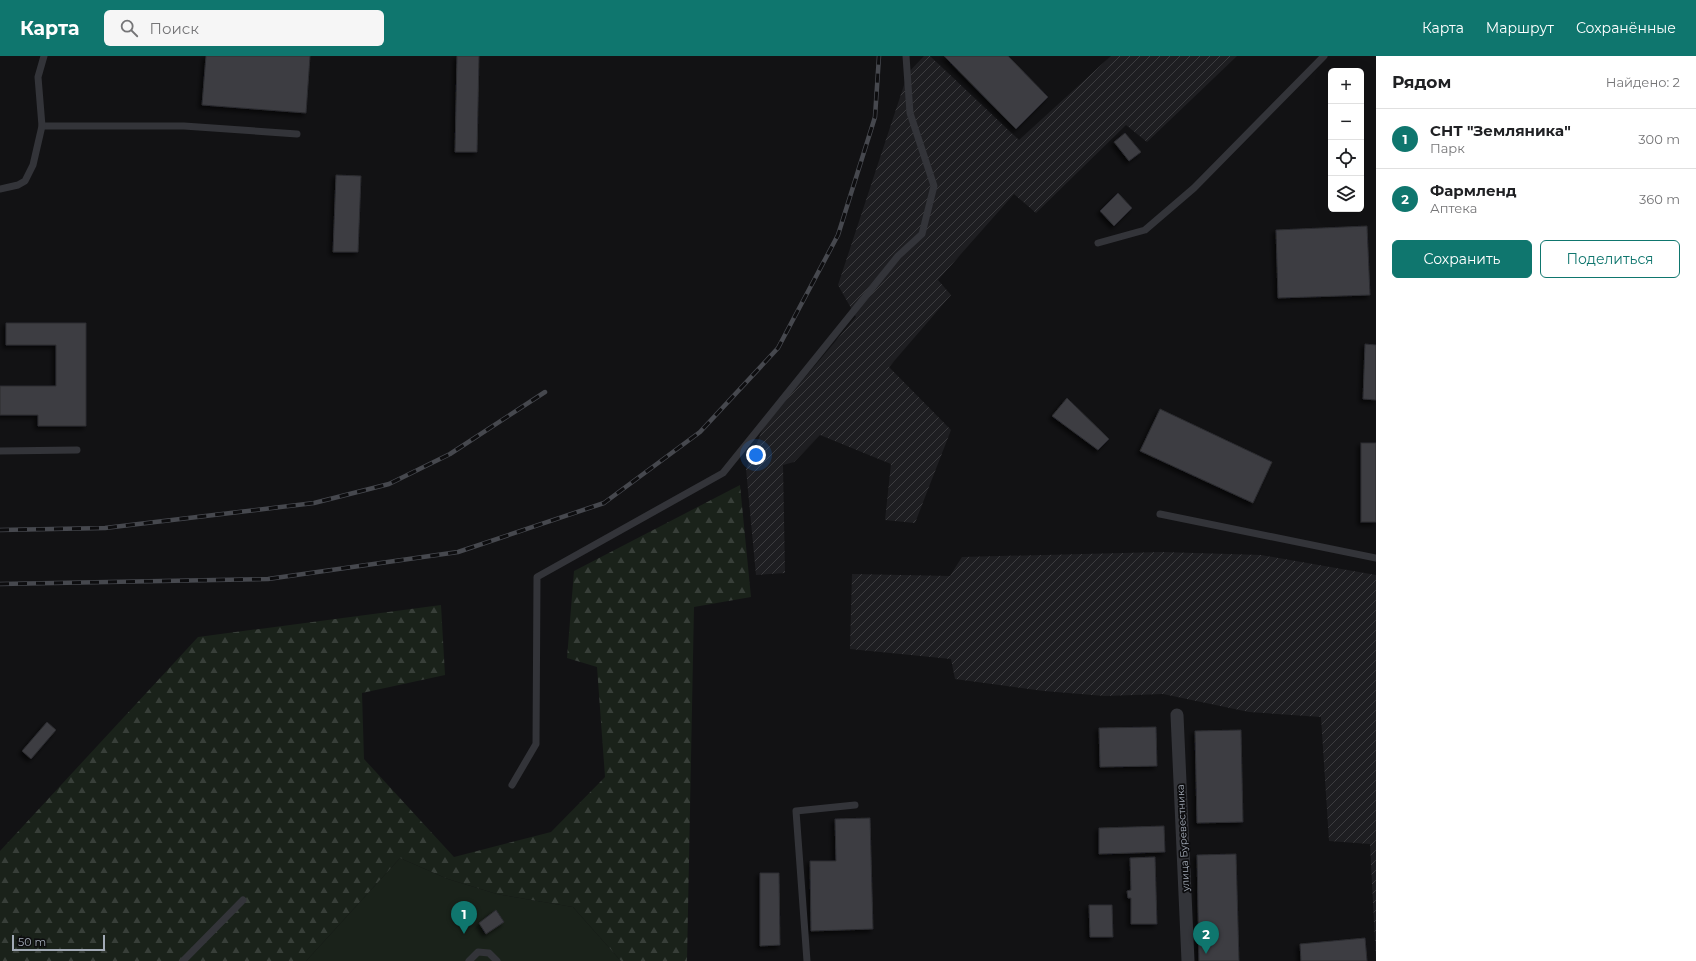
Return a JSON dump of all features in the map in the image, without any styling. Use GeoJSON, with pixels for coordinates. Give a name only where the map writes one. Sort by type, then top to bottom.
{"type":"FeatureCollection","features":[{"type":"Feature","properties":{"kind":"street","name":"улица Буревестника"},"geometry":{"type":"LineString","coordinates":[[1177,715],[1188,961]]}},
{"type":"Feature","properties":{"kind":"lane"},"geometry":{"type":"LineString","coordinates":[[0,189],[18,185],[25,180],[33,165],[42,126],[38,77],[44,56]]}},
{"type":"Feature","properties":{"kind":"lane"},"geometry":{"type":"LineString","coordinates":[[512,785],[536,744],[536,577],[723,473],[898,256],[922,234],[934,186],[910,113],[906,56]]}},
{"type":"Feature","properties":{"kind":"lane"},"geometry":{"type":"LineString","coordinates":[[1098,243],[1145,230],[1194,188],[1324,56]]}},
{"type":"Feature","properties":{"kind":"lane"},"geometry":{"type":"LineString","coordinates":[[42,126],[184,126],[297,134]]}},
{"type":"Feature","properties":{"kind":"lane"},"geometry":{"type":"LineString","coordinates":[[0,452],[77,450]]}},
{"type":"Feature","properties":{"kind":"lane"},"geometry":{"type":"LineString","coordinates":[[1160,514],[1376,558]]}},
{"type":"Feature","properties":{"kind":"lane"},"geometry":{"type":"LineString","coordinates":[[807,961],[796,811],[855,805]]}},
{"type":"Feature","properties":{"kind":"lane"},"geometry":{"type":"LineString","coordinates":[[183,961],[243,900]]}},
{"type":"Feature","properties":{"kind":"lane"},"geometry":{"type":"LineString","coordinates":[[468,961],[478,952],[489,954],[497,961]]}},
{"type":"Feature","properties":{"kind":"shaded area"},"geometry":{"type":"Polygon","coordinates":[[[924,56],[930,56],[1019,140],[1111,56],[1237,56],[1147,142],[1126,125],[1036,213],[1014,194],[938,280],[951,295],[889,367],[951,430],[915,523],[885,520],[891,464],[820,435],[794,462],[783,465],[785,573],[756,575],[746,469],[764,426],[856,317],[838,285],[908,73],[924,56]]]}},
{"type":"Feature","properties":{"kind":"shaded area"},"geometry":{"type":"Polygon","coordinates":[[[1162,552],[1261,555],[1376,575],[1376,961],[1370,844],[1329,841],[1321,717],[1249,712],[1163,694],[1105,696],[1044,691],[955,679],[951,659],[850,649],[852,574],[950,576],[962,557],[1162,552]]]}},
{"type":"Feature","properties":{"kind":"green space"},"geometry":{"type":"Polygon","coordinates":[[[740,485],[751,597],[694,607],[687,961],[621,961],[573,907],[497,894],[448,879],[400,858],[306,961],[0,961],[0,851],[198,637],[441,605],[445,675],[362,693],[364,759],[454,857],[551,832],[605,777],[597,667],[567,658],[574,571],[740,485]]]}},
{"type":"Feature","properties":{"kind":"green space"},"geometry":{"type":"Polygon","coordinates":[[[400,858],[448,879],[497,894],[573,907],[621,961],[306,961],[400,858]]]}},
{"type":"Feature","properties":{"kind":"building"},"geometry":{"type":"Polygon","coordinates":[[[206,56],[310,56],[306,113],[202,105],[206,56]]]}},
{"type":"Feature","properties":{"kind":"building"},"geometry":{"type":"Polygon","coordinates":[[[457,56],[479,56],[477,152],[455,152],[457,56]]]}},
{"type":"Feature","properties":{"kind":"building"},"geometry":{"type":"Polygon","coordinates":[[[944,56],[1008,56],[1048,97],[1016,129],[944,56]]]}},
{"type":"Feature","properties":{"kind":"building"},"geometry":{"type":"Polygon","coordinates":[[[1125,133],[1141,152],[1129,161],[1114,142],[1125,133]]]}},
{"type":"Feature","properties":{"kind":"building"},"geometry":{"type":"Polygon","coordinates":[[[336,175],[361,176],[358,252],[333,252],[336,175]]]}},
{"type":"Feature","properties":{"kind":"building"},"geometry":{"type":"Polygon","coordinates":[[[1118,193],[1132,208],[1114,226],[1100,211],[1118,193]]]}},
{"type":"Feature","properties":{"kind":"building"},"geometry":{"type":"Polygon","coordinates":[[[1367,226],[1370,295],[1278,298],[1276,230],[1367,226]]]}},
{"type":"Feature","properties":{"kind":"building"},"geometry":{"type":"Polygon","coordinates":[[[6,323],[86,323],[86,426],[38,426],[38,415],[0,415],[0,386],[56,386],[56,345],[6,345],[6,323]]]}},
{"type":"Feature","properties":{"kind":"building"},"geometry":{"type":"Polygon","coordinates":[[[1365,344],[1376,345],[1376,400],[1363,399],[1365,344]]]}},
{"type":"Feature","properties":{"kind":"building"},"geometry":{"type":"Polygon","coordinates":[[[1067,398],[1109,439],[1098,450],[1052,416],[1067,398]]]}},
{"type":"Feature","properties":{"kind":"building"},"geometry":{"type":"Polygon","coordinates":[[[1160,409],[1272,462],[1253,503],[1140,451],[1160,409]]]}},
{"type":"Feature","properties":{"kind":"building"},"geometry":{"type":"Polygon","coordinates":[[[1361,443],[1376,443],[1376,522],[1361,522],[1361,443]]]}},
{"type":"Feature","properties":{"kind":"building"},"geometry":{"type":"Polygon","coordinates":[[[47,722],[56,730],[31,759],[22,751],[47,722]]]}},
{"type":"Feature","properties":{"kind":"building"},"geometry":{"type":"Polygon","coordinates":[[[1156,727],[1157,766],[1100,767],[1099,728],[1156,727]]]}},
{"type":"Feature","properties":{"kind":"building"},"geometry":{"type":"Polygon","coordinates":[[[1241,730],[1243,822],[1197,823],[1195,731],[1241,730]]]}},
{"type":"Feature","properties":{"kind":"building"},"geometry":{"type":"Polygon","coordinates":[[[870,818],[873,929],[811,931],[810,861],[836,861],[835,819],[870,818]]]}},
{"type":"Feature","properties":{"kind":"building"},"geometry":{"type":"Polygon","coordinates":[[[1164,826],[1165,852],[1099,854],[1099,828],[1164,826]]]}},
{"type":"Feature","properties":{"kind":"building"},"geometry":{"type":"Polygon","coordinates":[[[1236,854],[1239,961],[1199,961],[1197,855],[1236,854]]]}},
{"type":"Feature","properties":{"kind":"building"},"geometry":{"type":"Polygon","coordinates":[[[1155,857],[1157,924],[1131,924],[1131,898],[1128,898],[1127,891],[1131,890],[1130,858],[1155,857]]]}},
{"type":"Feature","properties":{"kind":"building"},"geometry":{"type":"Polygon","coordinates":[[[760,873],[779,873],[780,945],[760,946],[760,873]]]}},
{"type":"Feature","properties":{"kind":"building"},"geometry":{"type":"Polygon","coordinates":[[[1089,905],[1112,905],[1113,937],[1090,937],[1089,905]]]}},
{"type":"Feature","properties":{"kind":"building"},"geometry":{"type":"Polygon","coordinates":[[[496,910],[504,922],[486,934],[479,923],[496,910]]]}},
{"type":"Feature","properties":{"kind":"building"},"geometry":{"type":"Polygon","coordinates":[[[1365,938],[1367,961],[1301,961],[1300,944],[1365,938]]]}},
{"type":"Feature","properties":{"kind":"railway"},"geometry":{"type":"LineString","coordinates":[[0,584],[268,579],[458,552],[604,503],[700,432],[778,348],[838,235],[875,117],[879,56]]}},
{"type":"Feature","properties":{"kind":"railway"},"geometry":{"type":"LineString","coordinates":[[0,530],[105,528],[314,503],[389,484],[450,454],[545,392]]}},
{"type":"Feature","properties":{"kind":"place","name":"СНТ \"Земляника\""},"geometry":{"type":"Point","coordinates":[464,934]}},
{"type":"Feature","properties":{"kind":"place","name":"Фармленд"},"geometry":{"type":"Point","coordinates":[1206,954]}}]}
